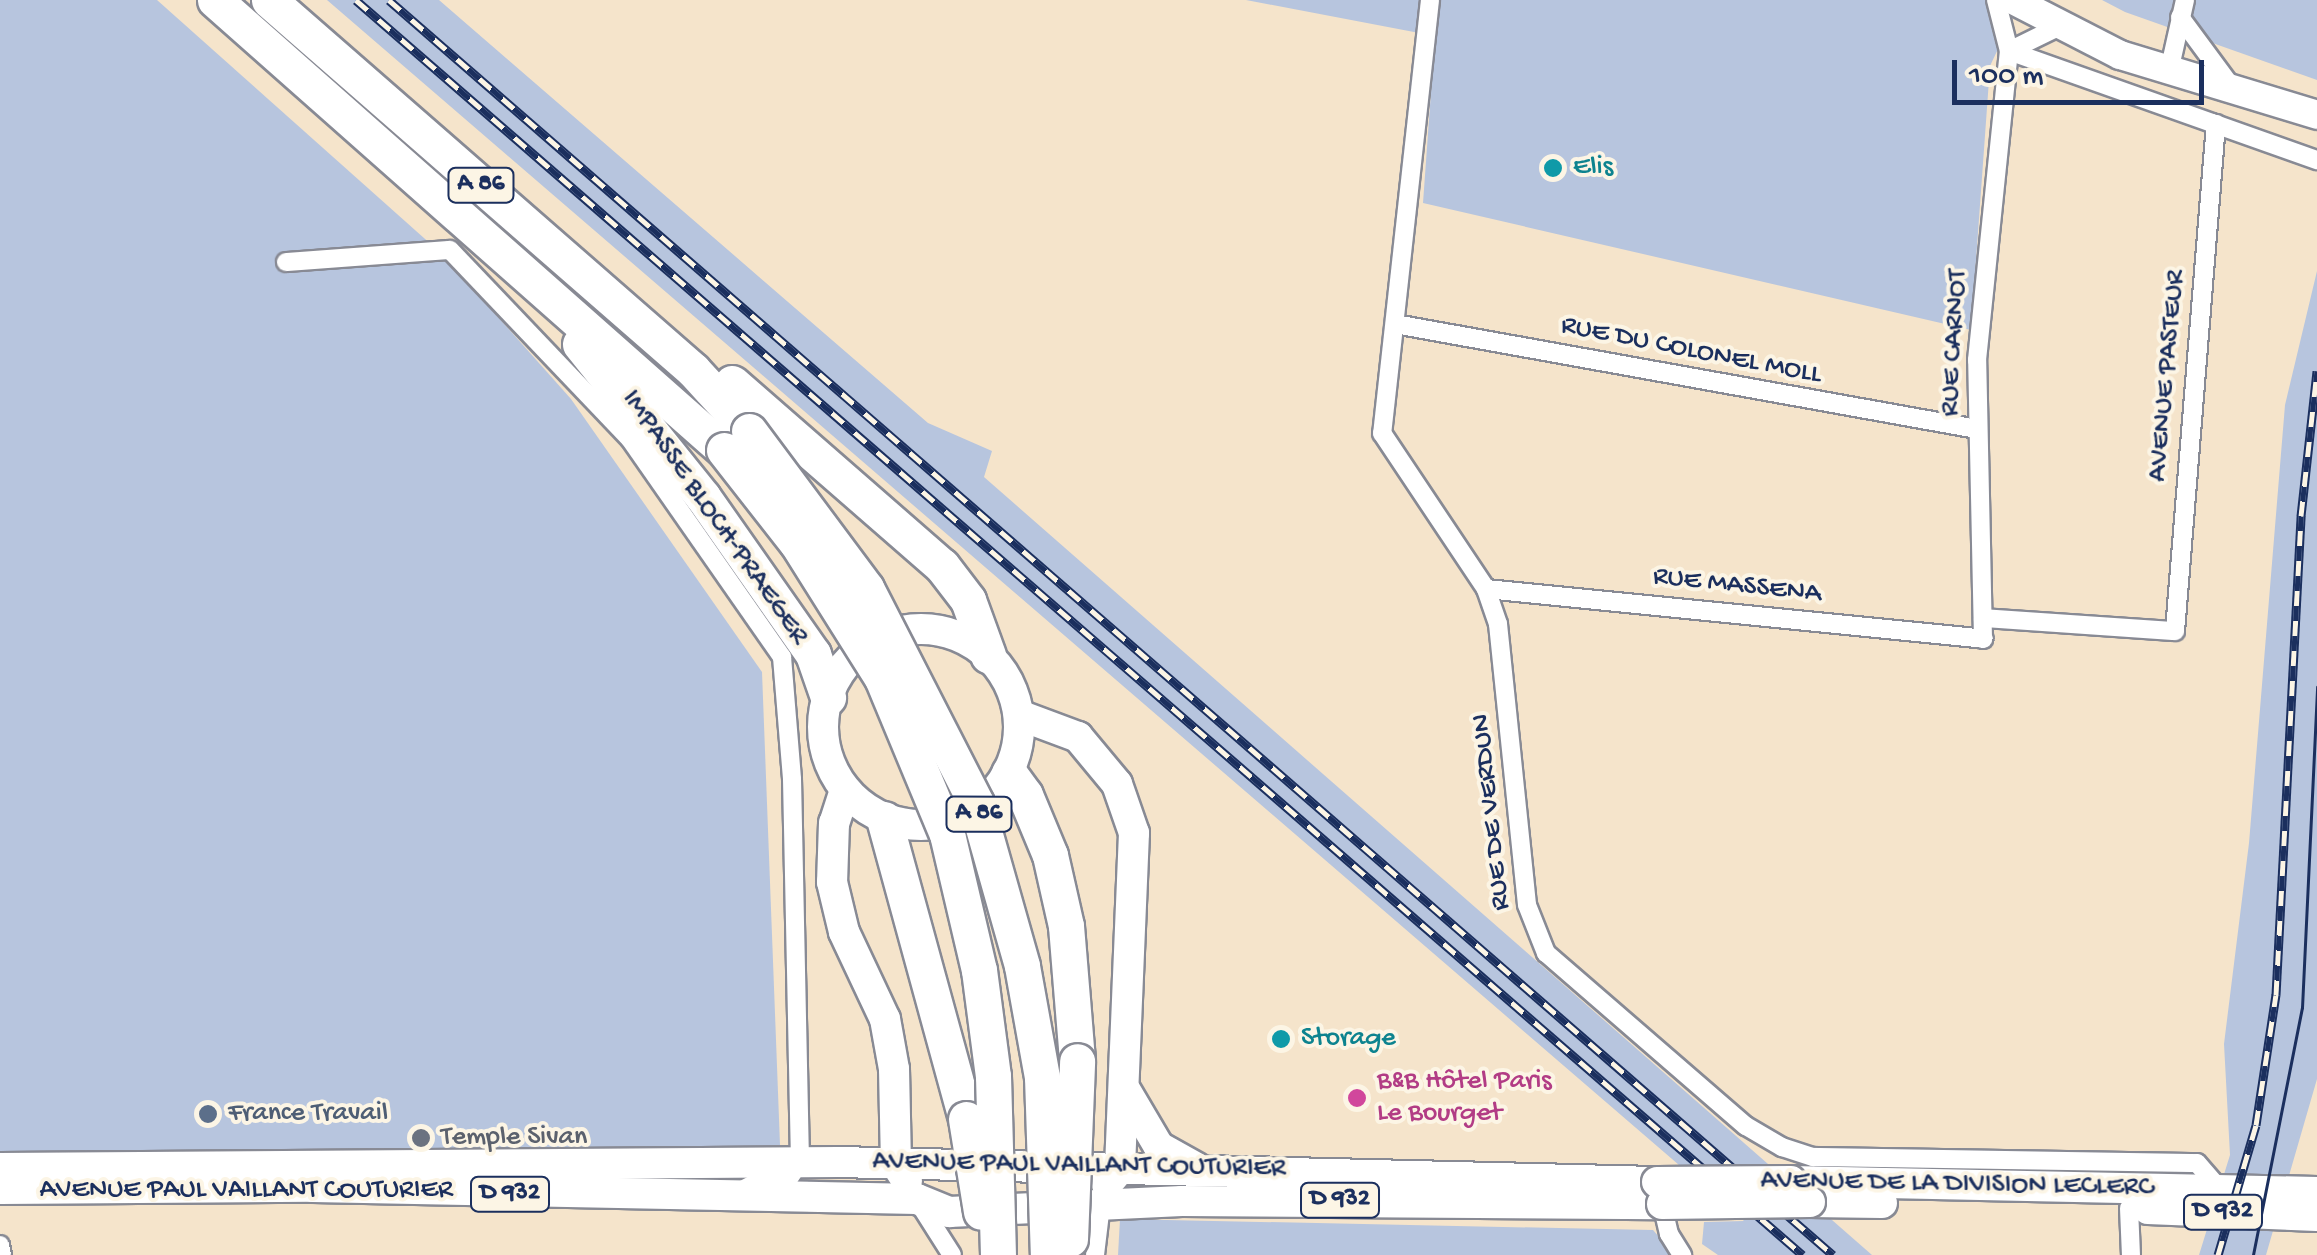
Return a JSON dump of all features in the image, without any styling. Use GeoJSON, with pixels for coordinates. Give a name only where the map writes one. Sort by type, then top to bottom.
{"type":"FeatureCollection","features":[{"type":"Feature","properties":{"kind":"highway","name":"A 86"},"geometry":{"type":"LineString","coordinates":[[215,0],[554,299],[736,440],[866,588],[976,803],[1022,966],[1042,1077],[1048,1255]]}},
{"type":"Feature","properties":{"kind":"highway","name":"A 86"},"geometry":{"type":"LineString","coordinates":[[269,0],[693,370],[882,678],[947,834],[979,970],[993,1076],[998,1255]]}},
{"type":"Feature","properties":{"kind":"highway"},"geometry":{"type":"LineString","coordinates":[[554,299],[553,315],[703,497],[813,654],[828,696]]}},
{"type":"Feature","properties":{"kind":"highway"},"geometry":{"type":"LineString","coordinates":[[693,370],[712,366],[942,566],[968,600],[988,655]]}},
{"type":"Feature","properties":{"kind":"highway"},"geometry":{"type":"LineString","coordinates":[[1008,773],[1026,794],[1050,856],[1066,926],[1077,1061],[1070,1255]]}},
{"type":"Feature","properties":{"kind":"highway"},"geometry":{"type":"LineString","coordinates":[[884,819],[956,1076],[985,1255]]}},
{"type":"Feature","properties":{"kind":"main road"},"geometry":{"type":"LineString","coordinates":[[2012,0],[2056,28],[2317,115]]}},
{"type":"Feature","properties":{"kind":"main road"},"geometry":{"type":"LineString","coordinates":[[2048,0],[2170,68]]}},
{"type":"Feature","properties":{"kind":"main road"},"geometry":{"type":"LineString","coordinates":[[938,630],[988,655],[1019,715],[1008,773],[968,814],[912,826],[884,819],[846,790],[829,762],[822,729],[828,696],[840,671],[883,636],[938,630]]}},
{"type":"Feature","properties":{"kind":"main road"},"geometry":{"type":"LineString","coordinates":[[1019,715],[1078,737],[1117,784],[1134,833],[1123,1084],[1108,1187]]}},
{"type":"Feature","properties":{"kind":"main road"},"geometry":{"type":"LineString","coordinates":[[846,790],[834,823],[832,882],[844,932],[885,1018],[894,1069],[896,1164],[917,1199]]}},
{"type":"Feature","properties":{"kind":"main road"},"geometry":{"type":"LineString","coordinates":[[1123,1084],[1143,1129],[1159,1147],[1200,1170]]}},
{"type":"Feature","properties":{"kind":"main road","name":"AVENUE PAUL VAILLANT COUTURIER"},"geometry":{"type":"LineString","coordinates":[[0,1168],[800,1162],[896,1164],[1108,1187],[1659,1193]]}},
{"type":"Feature","properties":{"kind":"main road","name":"AVENUE PAUL VAILLANT COUTURIER"},"geometry":{"type":"LineString","coordinates":[[0,1189],[917,1199],[948,1212],[1018,1209],[1200,1170],[1659,1193]]}},
{"type":"Feature","properties":{"kind":"main road","name":"AVENUE DE LA DIVISION LECLERC"},"geometry":{"type":"LineString","coordinates":[[1659,1193],[2220,1189],[2317,1192]]}},
{"type":"Feature","properties":{"kind":"main road","name":"AVENUE DE LA DIVISION LECLERC"},"geometry":{"type":"LineString","coordinates":[[1800,1192],[2317,1216]]}},
{"type":"Feature","properties":{"kind":"street","name":"RUE DE VERDUN"},"geometry":{"type":"LineString","coordinates":[[1430,0],[1382,433],[1486,589],[1508,690],[1527,904],[1546,953],[1746,1126],[1782,1148],[1814,1158],[2197,1164],[2220,1189]]}},
{"type":"Feature","properties":{"kind":"street"},"geometry":{"type":"LineString","coordinates":[[1996,0],[2009,51]]}},
{"type":"Feature","properties":{"kind":"street"},"geometry":{"type":"LineString","coordinates":[[2170,68],[2182,9]]}},
{"type":"Feature","properties":{"kind":"street"},"geometry":{"type":"LineString","coordinates":[[2182,9],[2234,89]]}},
{"type":"Feature","properties":{"kind":"street"},"geometry":{"type":"LineString","coordinates":[[2009,51],[2056,28]]}},
{"type":"Feature","properties":{"kind":"street"},"geometry":{"type":"LineString","coordinates":[[2009,51],[2317,160]]}},
{"type":"Feature","properties":{"kind":"street","name":"RUE CARNOT"},"geometry":{"type":"LineString","coordinates":[[1983,639],[1977,360],[2009,51]]}},
{"type":"Feature","properties":{"kind":"street","name":"AVENUE PASTEUR"},"geometry":{"type":"LineString","coordinates":[[1982,618],[2175,632],[2216,124]]}},
{"type":"Feature","properties":{"kind":"street","name":"IMPASSE BLOCH-PRAEGER"},"geometry":{"type":"LineString","coordinates":[[286,262],[450,250],[630,439],[782,657],[792,779],[800,1162]]}},
{"type":"Feature","properties":{"kind":"street","name":"RUE DU COLONEL MOLL"},"geometry":{"type":"LineString","coordinates":[[1395,324],[1977,429]]}},
{"type":"Feature","properties":{"kind":"street","name":"RUE MASSENA"},"geometry":{"type":"LineString","coordinates":[[1486,589],[1983,639]]}},
{"type":"Feature","properties":{"kind":"street","name":"AVENUE PAUL VAILLANT COUTURIER"},"geometry":{"type":"LineString","coordinates":[[731,1195],[764,1179],[788,1180],[800,1162]]}},
{"type":"Feature","properties":{"kind":"street"},"geometry":{"type":"LineString","coordinates":[[1094,1255],[1108,1187]]}},
{"type":"Feature","properties":{"kind":"street"},"geometry":{"type":"LineString","coordinates":[[1659,1193],[1682,1255]]}},
{"type":"Feature","properties":{"kind":"street"},"geometry":{"type":"LineString","coordinates":[[917,1199],[952,1255]]}},
{"type":"Feature","properties":{"kind":"street"},"geometry":{"type":"LineString","coordinates":[[2129,1208],[2130,1255]]}},
{"type":"Feature","properties":{"kind":"street"},"geometry":{"type":"LineString","coordinates":[[0,1245],[2,1255]]}},
{"type":"Feature","properties":{"kind":"shaded area"},"geometry":{"type":"Polygon","coordinates":[[[0,0],[157,0],[443,255],[571,399],[762,672],[780,1145],[580,1161],[0,1161],[0,0]]]}},
{"type":"Feature","properties":{"kind":"shaded area"},"geometry":{"type":"Polygon","coordinates":[[[327,0],[439,0],[928,423],[992,451],[984,477],[1872,1255],[1718,1255],[1702,1244],[1704,1222],[1744,1221],[327,0]]]}},
{"type":"Feature","properties":{"kind":"shaded area"},"geometry":{"type":"Polygon","coordinates":[[[1246,0],[2021,0],[1990,66],[1971,330],[1423,203],[1435,36],[1246,0]]]}},
{"type":"Feature","properties":{"kind":"shaded area"},"geometry":{"type":"Polygon","coordinates":[[[2102,0],[2317,0],[2317,80],[2125,12],[2102,0]]]}},
{"type":"Feature","properties":{"kind":"shaded area"},"geometry":{"type":"Polygon","coordinates":[[[2317,271],[2317,1079],[2266,1255],[2199,1255],[2230,1155],[2224,1044],[2249,843],[2285,405],[2317,271]]]}},
{"type":"Feature","properties":{"kind":"shaded area"},"geometry":{"type":"Polygon","coordinates":[[[1120,1219],[1653,1230],[1675,1255],[1118,1255],[1120,1219]]]}},
{"type":"Feature","properties":{"kind":"tram line"},"geometry":{"type":"LineString","coordinates":[[2253,1255],[2302,1008],[2317,687]]}},
{"type":"Feature","properties":{"kind":"railway"},"geometry":{"type":"LineString","coordinates":[[356,0],[1803,1255]]}},
{"type":"Feature","properties":{"kind":"railway"},"geometry":{"type":"LineString","coordinates":[[389,0],[1833,1255]]}},
{"type":"Feature","properties":{"kind":"railway"},"geometry":{"type":"LineString","coordinates":[[2218,1255],[2256,1125],[2276,995],[2301,516],[2317,371]]}},
{"type":"Feature","properties":{"kind":"place","name":"Elis"},"geometry":{"type":"Point","coordinates":[1553,168]}},
{"type":"Feature","properties":{"kind":"place","name":"Storage"},"geometry":{"type":"Point","coordinates":[1281,1039]}},
{"type":"Feature","properties":{"kind":"place","name":"B&B Hôtel Paris Le Bourget"},"geometry":{"type":"Point","coordinates":[1357,1098]}},
{"type":"Feature","properties":{"kind":"place","name":"France Travail"},"geometry":{"type":"Point","coordinates":[208,1114]}},
{"type":"Feature","properties":{"kind":"place","name":"Temple Sivan"},"geometry":{"type":"Point","coordinates":[421,1138]}}]}
